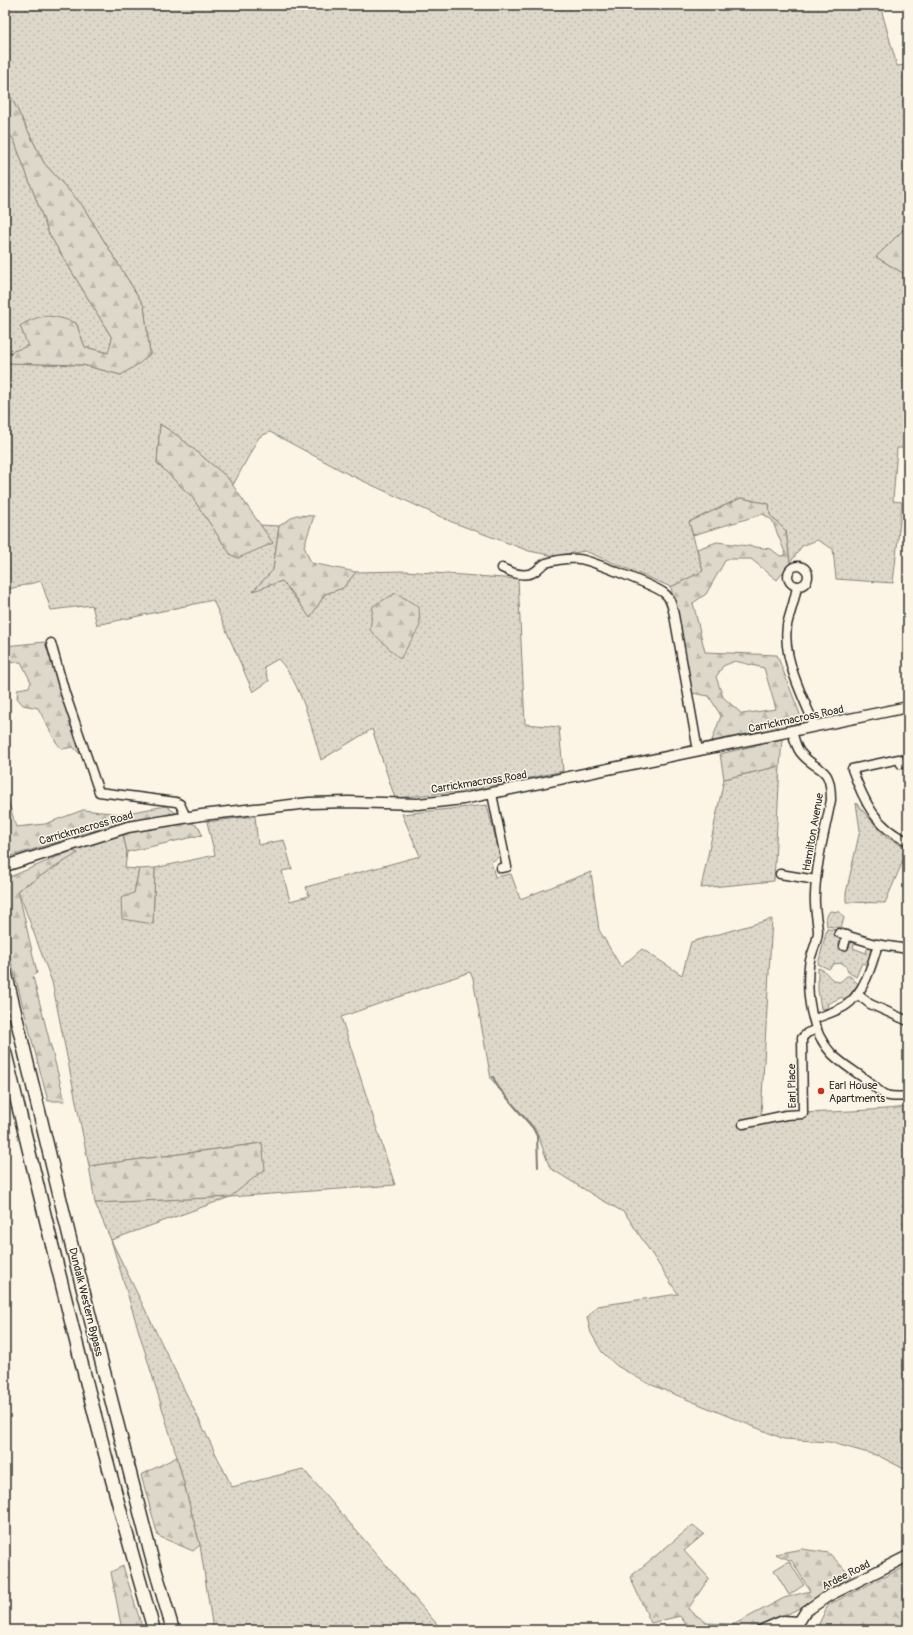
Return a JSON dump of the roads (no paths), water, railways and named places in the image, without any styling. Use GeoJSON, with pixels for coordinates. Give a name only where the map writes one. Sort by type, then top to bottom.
{"type":"FeatureCollection","features":[{"type":"Feature","properties":{"kind":"highway","name":"Dundalk Western Bypass"},"geometry":{"type":"LineString","coordinates":[[5,971],[72,1250],[151,1555],[173,1630]]}},
{"type":"Feature","properties":{"kind":"highway","name":"Dundalk Western Bypass"},"geometry":{"type":"LineString","coordinates":[[5,1052],[130,1547],[154,1630]]}},
{"type":"Feature","properties":{"kind":"main road","name":"Carrickmacross Road"},"geometry":{"type":"LineString","coordinates":[[5,866],[49,850],[128,827],[186,817],[309,803],[348,802],[418,804],[463,800],[908,707]]}},
{"type":"Feature","properties":{"kind":"main road","name":"Ardee Road"},"geometry":{"type":"LineString","coordinates":[[799,1626],[806,1611],[828,1596],[908,1556]]}},
{"type":"Feature","properties":{"kind":"main road"},"geometry":{"type":"LineString","coordinates":[[762,1630],[783,1621],[799,1626]]}},
{"type":"Feature","properties":{"kind":"street"},"geometry":{"type":"LineString","coordinates":[[502,568],[512,573],[526,575],[532,573],[544,564],[556,560],[581,558],[665,593],[671,602],[674,615],[698,751]]}},
{"type":"Feature","properties":{"kind":"street"},"geometry":{"type":"LineString","coordinates":[[797,586],[787,627],[788,648],[791,668],[815,726]]}},
{"type":"Feature","properties":{"kind":"street"},"geometry":{"type":"LineString","coordinates":[[51,643],[65,693],[99,792],[176,802],[180,804],[186,817]]}},
{"type":"Feature","properties":{"kind":"street","name":"Hamilton Avenue"},"geometry":{"type":"LineString","coordinates":[[792,731],[799,751],[822,768],[829,778],[831,788],[831,800],[816,880],[814,909],[818,932],[811,952],[808,975],[809,998],[816,1029],[832,1054],[849,1069],[862,1077],[880,1094],[892,1097],[908,1096]]}},
{"type":"Feature","properties":{"kind":"street"},"geometry":{"type":"LineString","coordinates":[[901,764],[899,759],[852,769],[866,804],[876,818],[890,832],[908,842]]}},
{"type":"Feature","properties":{"kind":"street"},"geometry":{"type":"LineString","coordinates":[[492,794],[507,867],[501,868]]}},
{"type":"Feature","properties":{"kind":"street","name":"Hamilton Avenue"},"geometry":{"type":"LineString","coordinates":[[780,874],[816,880]]}},
{"type":"Feature","properties":{"kind":"street"},"geometry":{"type":"LineString","coordinates":[[844,946],[843,934],[878,944],[908,949]]}},
{"type":"Feature","properties":{"kind":"street"},"geometry":{"type":"LineString","coordinates":[[814,1019],[846,1005],[857,994],[871,966],[878,944]]}},
{"type":"Feature","properties":{"kind":"street"},"geometry":{"type":"LineString","coordinates":[[857,994],[870,1004],[908,1021]]}},
{"type":"Feature","properties":{"kind":"street","name":"Earl Place"},"geometry":{"type":"LineString","coordinates":[[743,1124],[786,1115],[803,1114],[802,1038],[806,1033],[816,1029]]}},
{"type":"Feature","properties":{"kind":"waterway"},"geometry":{"type":"LineString","coordinates":[[493,1077],[498,1087],[533,1128],[537,1136],[538,1167]]}},
{"type":"Feature","properties":{"kind":"place","name":"Earl House Apartments"},"geometry":{"type":"Point","coordinates":[821,1091]}}]}
